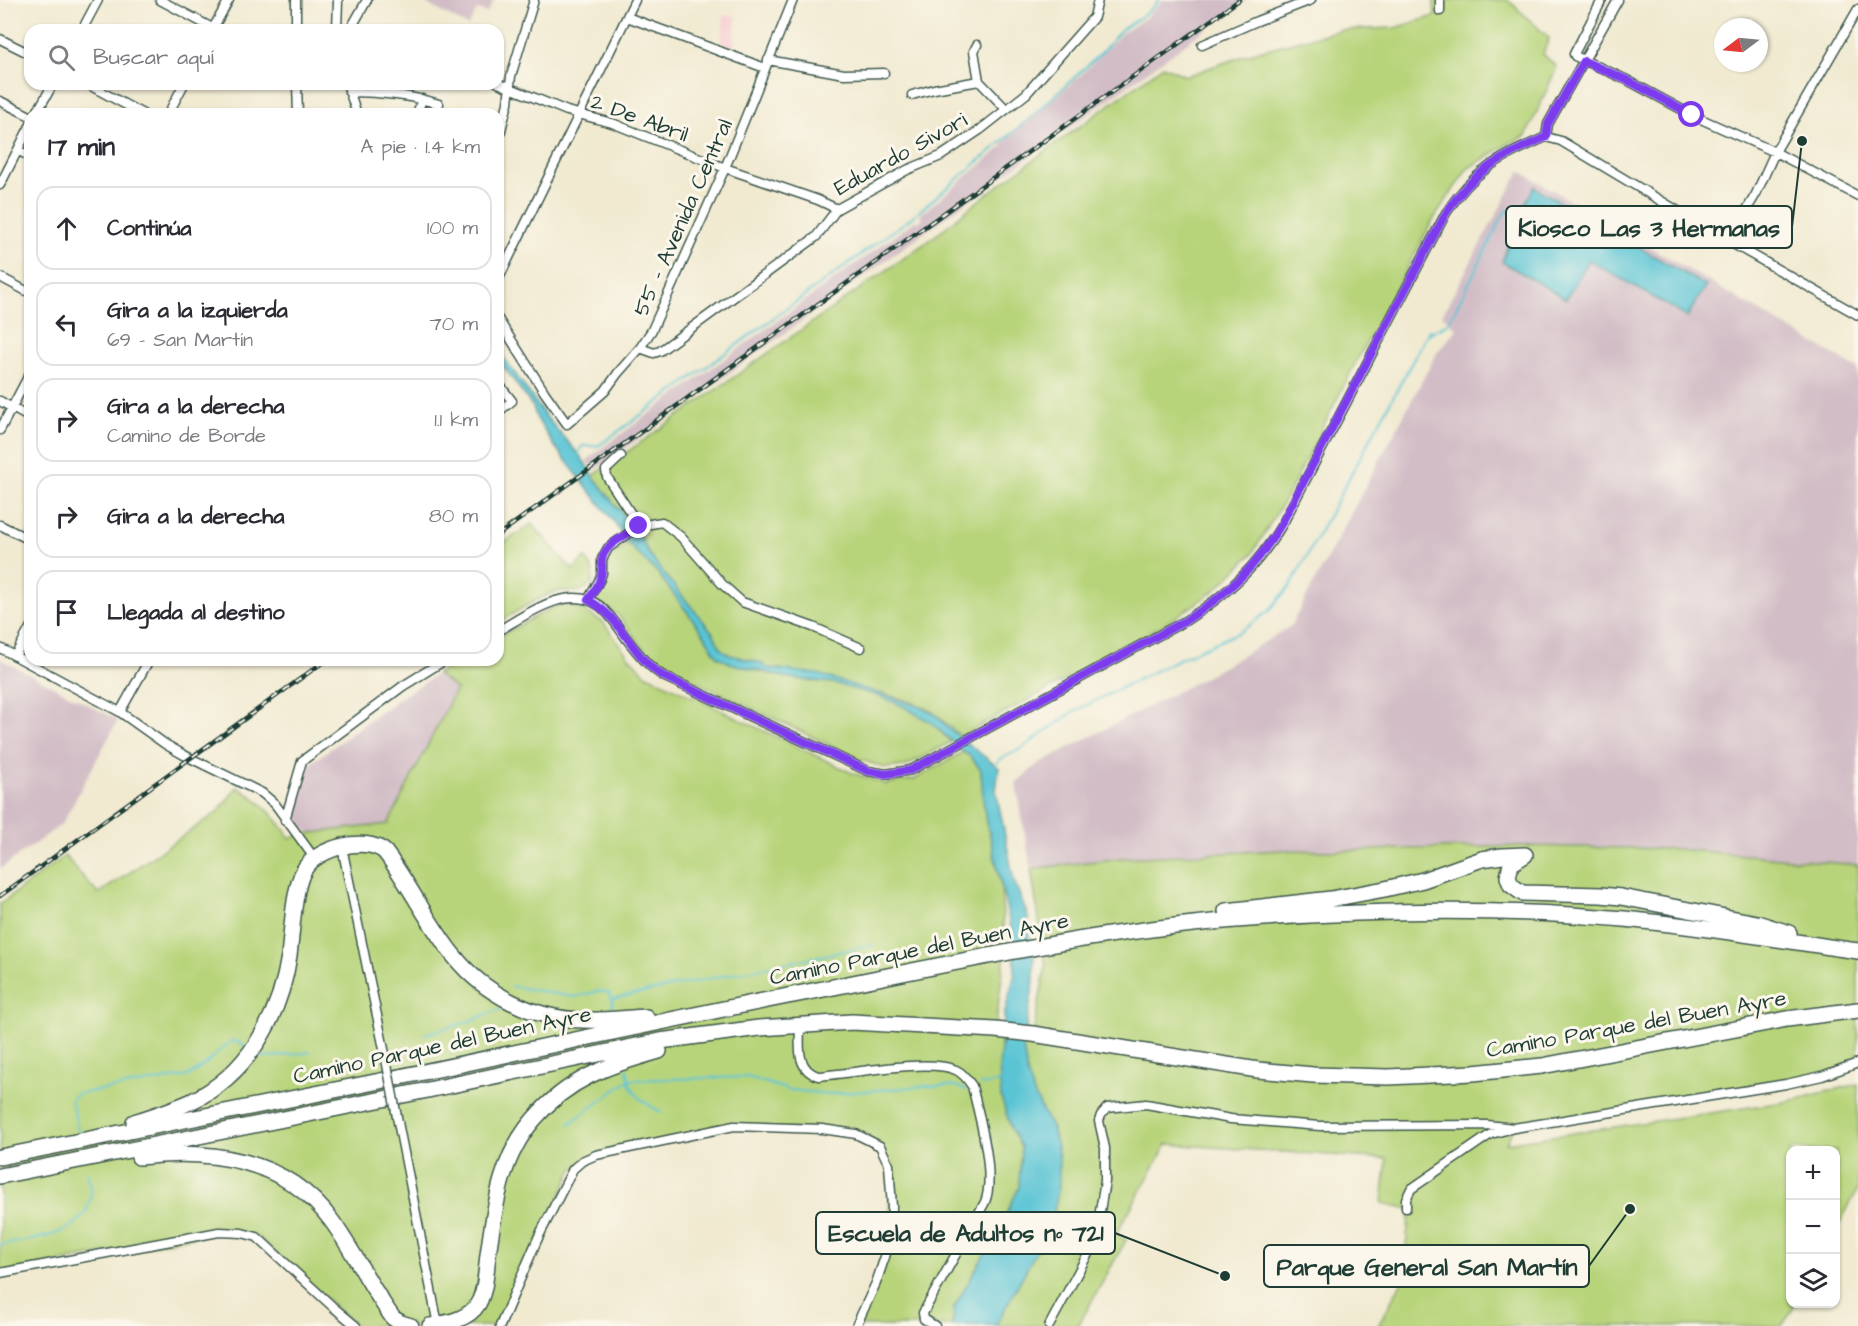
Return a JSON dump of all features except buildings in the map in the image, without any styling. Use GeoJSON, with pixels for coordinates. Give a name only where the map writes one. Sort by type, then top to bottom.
{"type":"FeatureCollection","features":[{"type":"Feature","properties":{"kind":"highway"},"geometry":{"type":"LineString","coordinates":[[63,1145],[192,1101],[225,1079],[243,1062],[266,1029],[280,997],[288,962],[300,880],[307,866],[315,859],[330,850],[342,847],[361,844],[380,847],[454,956],[486,986],[526,1008],[545,1014],[582,1020],[712,1011]]}},
{"type":"Feature","properties":{"kind":"highway"},"geometry":{"type":"LineString","coordinates":[[1153,928],[1204,914],[1331,899],[1385,890],[1423,880],[1482,859],[1525,855],[1511,864],[1508,877],[1511,885],[1522,893],[1621,897],[1757,923],[1842,948]]}},
{"type":"Feature","properties":{"kind":"highway","name":"Camino Parque del Buen Ayre"},"geometry":{"type":"LineString","coordinates":[[0,1157],[380,1081],[712,1011],[1005,953],[1153,928],[1240,920],[1364,914],[1500,912],[1608,918],[1690,926],[1858,951]]}},
{"type":"Feature","properties":{"kind":"highway","name":"Camino Parque del Buen Ayre"},"geometry":{"type":"LineString","coordinates":[[0,1176],[660,1041],[800,1025],[891,1023],[995,1029],[1258,1070],[1398,1077],[1507,1071],[1542,1066],[1786,1019],[1858,1010]]}},
{"type":"Feature","properties":{"kind":"highway"},"geometry":{"type":"LineString","coordinates":[[434,1325],[459,1319],[471,1313],[478,1303],[485,1280],[496,1198],[504,1169],[521,1137],[547,1105],[586,1076],[608,1067],[723,1032]]}},
{"type":"Feature","properties":{"kind":"highway"},"geometry":{"type":"LineString","coordinates":[[64,1163],[180,1153],[226,1157],[268,1170],[295,1186],[322,1209],[337,1228],[388,1312],[401,1323],[411,1326]]}},
{"type":"Feature","properties":{"kind":"street"},"geometry":{"type":"LineString","coordinates":[[85,24],[98,0]]}},
{"type":"Feature","properties":{"kind":"street"},"geometry":{"type":"LineString","coordinates":[[160,0],[203,24]]}},
{"type":"Feature","properties":{"kind":"street"},"geometry":{"type":"LineString","coordinates":[[217,24],[229,0]]}},
{"type":"Feature","properties":{"kind":"street"},"geometry":{"type":"LineString","coordinates":[[296,0],[296,24]]}},
{"type":"Feature","properties":{"kind":"street"},"geometry":{"type":"LineString","coordinates":[[337,24],[338,0]]}},
{"type":"Feature","properties":{"kind":"street"},"geometry":{"type":"LineString","coordinates":[[353,24],[367,0]]}},
{"type":"Feature","properties":{"kind":"street"},"geometry":{"type":"LineString","coordinates":[[504,119],[509,87],[534,0]]}},
{"type":"Feature","properties":{"kind":"street"},"geometry":{"type":"LineString","coordinates":[[504,268],[635,0]]}},
{"type":"Feature","properties":{"kind":"street","name":"55 - Avenida Central"},"geometry":{"type":"LineString","coordinates":[[504,328],[567,424],[604,391],[640,348],[660,314],[725,168],[793,0]]}},
{"type":"Feature","properties":{"kind":"street","name":"Eduardo Sivori"},"geometry":{"type":"LineString","coordinates":[[640,348],[654,353],[660,351],[770,273],[816,237],[837,209],[907,170],[941,156],[980,130],[1036,85],[1060,54],[1087,27],[1096,12],[1098,0]]}},
{"type":"Feature","properties":{"kind":"street"},"geometry":{"type":"LineString","coordinates":[[1202,45],[1311,0]]}},
{"type":"Feature","properties":{"kind":"street"},"geometry":{"type":"LineString","coordinates":[[1440,0],[1440,11]]}},
{"type":"Feature","properties":{"kind":"street"},"geometry":{"type":"LineString","coordinates":[[1602,0],[1575,56],[1627,80],[1692,115],[1775,152],[1858,196]]}},
{"type":"Feature","properties":{"kind":"street"},"geometry":{"type":"LineString","coordinates":[[1546,137],[1548,124],[1618,0]]}},
{"type":"Feature","properties":{"kind":"street"},"geometry":{"type":"LineString","coordinates":[[1728,241],[1764,183],[1775,152],[1858,9]]}},
{"type":"Feature","properties":{"kind":"street"},"geometry":{"type":"LineString","coordinates":[[627,17],[767,64],[844,74],[884,73]]}},
{"type":"Feature","properties":{"kind":"street"},"geometry":{"type":"LineString","coordinates":[[0,39],[24,51]]}},
{"type":"Feature","properties":{"kind":"street"},"geometry":{"type":"LineString","coordinates":[[977,45],[974,51],[979,81],[1006,109]]}},
{"type":"Feature","properties":{"kind":"street"},"geometry":{"type":"LineString","coordinates":[[912,95],[979,81]]}},
{"type":"Feature","properties":{"kind":"street","name":"2 De Abril"},"geometry":{"type":"LineString","coordinates":[[504,85],[567,111],[612,123],[837,209]]}},
{"type":"Feature","properties":{"kind":"street"},"geometry":{"type":"LineString","coordinates":[[39,108],[50,90]]}},
{"type":"Feature","properties":{"kind":"street"},"geometry":{"type":"LineString","coordinates":[[98,90],[132,108]]}},
{"type":"Feature","properties":{"kind":"street"},"geometry":{"type":"LineString","coordinates":[[171,108],[181,90]]}},
{"type":"Feature","properties":{"kind":"street"},"geometry":{"type":"LineString","coordinates":[[297,90],[298,108]]}},
{"type":"Feature","properties":{"kind":"street"},"geometry":{"type":"LineString","coordinates":[[349,90],[355,108]]}},
{"type":"Feature","properties":{"kind":"street"},"geometry":{"type":"LineString","coordinates":[[366,90],[439,104]]}},
{"type":"Feature","properties":{"kind":"street"},"geometry":{"type":"LineString","coordinates":[[419,108],[422,99]]}},
{"type":"Feature","properties":{"kind":"street"},"geometry":{"type":"LineString","coordinates":[[0,101],[24,113]]}},
{"type":"Feature","properties":{"kind":"street"},"geometry":{"type":"LineString","coordinates":[[504,628],[547,604],[570,599],[588,600],[597,604],[610,616],[639,655],[658,673],[868,771],[886,774],[911,770],[1185,621],[1213,603],[1246,574],[1266,550],[1282,523],[1419,263],[1457,196],[1484,168],[1507,154],[1546,137],[1561,141],[1728,241],[1858,315]]}},
{"type":"Feature","properties":{"kind":"street"},"geometry":{"type":"LineString","coordinates":[[0,185],[24,138]]}},
{"type":"Feature","properties":{"kind":"street"},"geometry":{"type":"LineString","coordinates":[[18,150],[24,154]]}},
{"type":"Feature","properties":{"kind":"street"},"geometry":{"type":"LineString","coordinates":[[0,277],[24,290]]}},
{"type":"Feature","properties":{"kind":"street"},"geometry":{"type":"LineString","coordinates":[[0,429],[24,385]]}},
{"type":"Feature","properties":{"kind":"street"},"geometry":{"type":"LineString","coordinates":[[504,390],[512,401],[504,407]]}},
{"type":"Feature","properties":{"kind":"street"},"geometry":{"type":"LineString","coordinates":[[0,402],[24,415]]}},
{"type":"Feature","properties":{"kind":"street"},"geometry":{"type":"LineString","coordinates":[[621,456],[606,470],[607,477],[638,527]]}},
{"type":"Feature","properties":{"kind":"street"},"geometry":{"type":"LineString","coordinates":[[588,600],[602,573],[603,554],[638,527],[662,522],[674,530],[723,585],[742,602],[813,627],[861,648]]}},
{"type":"Feature","properties":{"kind":"street"},"geometry":{"type":"LineString","coordinates":[[0,525],[24,537]]}},
{"type":"Feature","properties":{"kind":"street"},"geometry":{"type":"LineString","coordinates":[[15,656],[24,639]]}},
{"type":"Feature","properties":{"kind":"street"},"geometry":{"type":"LineString","coordinates":[[0,648],[24,661]]}},
{"type":"Feature","properties":{"kind":"street"},"geometry":{"type":"LineString","coordinates":[[34,666],[120,712],[165,744],[262,793],[274,804],[315,859]]}},
{"type":"Feature","properties":{"kind":"street"},"geometry":{"type":"LineString","coordinates":[[120,712],[146,666]]}},
{"type":"Feature","properties":{"kind":"street"},"geometry":{"type":"LineString","coordinates":[[285,820],[302,762],[403,686],[435,666]]}},
{"type":"Feature","properties":{"kind":"street"},"geometry":{"type":"LineString","coordinates":[[342,847],[385,1054],[434,1325]]}},
{"type":"Feature","properties":{"kind":"street"},"geometry":{"type":"LineString","coordinates":[[800,1025],[801,1062],[812,1074],[823,1076],[909,1066],[951,1068],[960,1072],[972,1086],[989,1173],[988,1190],[984,1202],[923,1313],[924,1319],[935,1326]]}},
{"type":"Feature","properties":{"kind":"street"},"geometry":{"type":"LineString","coordinates":[[1406,1208],[1406,1199],[1411,1189],[1491,1134],[1514,1128],[1786,1084],[1822,1076],[1858,1063]]}},
{"type":"Feature","properties":{"kind":"street"},"geometry":{"type":"LineString","coordinates":[[1049,1326],[1090,1250],[1097,1229],[1106,1181],[1105,1148],[1099,1121],[1107,1108],[1146,1104],[1231,1119],[1320,1126],[1487,1125],[1514,1128]]}},
{"type":"Feature","properties":{"kind":"street"},"geometry":{"type":"LineString","coordinates":[[500,1326],[538,1238],[573,1169],[582,1161],[596,1155],[734,1126],[822,1129],[856,1134],[880,1146],[889,1165],[892,1207],[890,1242],[876,1283],[856,1326]]}},
{"type":"Feature","properties":{"kind":"street"},"geometry":{"type":"LineString","coordinates":[[0,1273],[219,1232],[242,1233],[258,1237],[356,1326]]}},
{"type":"Feature","properties":{"kind":"shaded area"},"geometry":{"type":"Polygon","coordinates":[[[419,0],[494,0],[487,13],[477,10],[469,24],[464,24],[419,0]]]}},
{"type":"Feature","properties":{"kind":"shaded area"},"geometry":{"type":"Polygon","coordinates":[[[1163,0],[1246,0],[605,463],[594,470],[586,461],[915,221],[922,219],[920,215],[1003,146],[1002,144],[1083,73],[1122,33],[1148,16],[1163,0]]]}},
{"type":"Feature","properties":{"kind":"shaded area"},"geometry":{"type":"Polygon","coordinates":[[[724,15],[736,16],[734,50],[721,49],[724,15]]]}},
{"type":"Feature","properties":{"kind":"shaded area"},"geometry":{"type":"Polygon","coordinates":[[[1520,171],[1858,369],[1858,865],[1677,849],[1524,846],[1333,851],[1283,850],[1121,858],[1031,869],[1016,783],[1038,764],[1213,673],[1291,626],[1438,351],[1457,329],[1442,315],[1520,171]]]}},
{"type":"Feature","properties":{"kind":"shaded area"},"geometry":{"type":"Polygon","coordinates":[[[0,659],[118,720],[62,824],[0,869],[0,659]]]}},
{"type":"Feature","properties":{"kind":"shaded area"},"geometry":{"type":"Polygon","coordinates":[[[437,674],[456,688],[388,824],[311,833],[299,827],[296,821],[307,766],[437,674]]]}},
{"type":"Feature","properties":{"kind":"green space"},"geometry":{"type":"Polygon","coordinates":[[[1434,0],[1508,0],[1549,38],[1543,54],[1557,67],[1526,136],[1508,144],[1467,169],[1433,220],[1291,489],[1252,554],[1213,592],[1168,622],[1071,677],[961,736],[937,715],[909,701],[824,677],[767,668],[761,663],[730,655],[721,649],[713,633],[648,553],[641,538],[593,476],[931,239],[988,193],[1163,66],[1186,76],[1255,52],[1341,30],[1395,28],[1435,16],[1434,0]]]}},
{"type":"Feature","properties":{"kind":"green space"},"geometry":{"type":"Polygon","coordinates":[[[532,524],[573,570],[585,558],[592,570],[592,584],[580,590],[558,591],[545,596],[504,619],[504,543],[532,524]]]}},
{"type":"Feature","properties":{"kind":"green space"},"geometry":{"type":"Polygon","coordinates":[[[627,543],[657,572],[703,633],[717,656],[730,663],[762,672],[808,681],[833,683],[878,696],[901,705],[932,723],[951,742],[906,766],[885,768],[859,759],[661,665],[647,653],[618,615],[594,599],[602,589],[608,560],[627,543]]]}},
{"type":"Feature","properties":{"kind":"green space"},"geometry":{"type":"Polygon","coordinates":[[[565,604],[579,608],[603,622],[628,656],[647,675],[850,772],[885,784],[915,779],[963,752],[970,756],[981,770],[984,809],[1001,885],[1005,953],[995,1030],[989,1038],[1001,1040],[1011,1129],[1021,1146],[1019,1187],[1001,1225],[954,1308],[951,1326],[856,1326],[890,1242],[889,1165],[879,1145],[856,1134],[734,1126],[596,1155],[573,1169],[500,1326],[356,1326],[258,1237],[219,1232],[0,1273],[0,904],[65,856],[98,894],[218,812],[237,787],[266,809],[290,838],[303,834],[388,824],[456,689],[437,674],[450,666],[504,666],[504,634],[551,608],[565,604]]]}},
{"type":"Feature","properties":{"kind":"green space"},"geometry":{"type":"Polygon","coordinates":[[[1524,846],[1677,849],[1858,865],[1858,1063],[1822,1076],[1514,1128],[1506,1143],[1785,1102],[1858,1084],[1858,1189],[1840,1223],[1840,1146],[1786,1146],[1786,1308],[1793,1308],[1782,1326],[1378,1326],[1402,1281],[1410,1209],[1382,1203],[1387,1159],[1167,1144],[1116,1234],[1126,1240],[1078,1326],[992,1326],[996,1325],[1053,1216],[1059,1157],[1053,1131],[1034,1094],[1027,1073],[1023,1046],[1027,1043],[1034,1044],[1033,1034],[1046,966],[1031,869],[1121,858],[1283,850],[1333,851],[1524,846]]]}},
{"type":"Feature","properties":{"kind":"water"},"geometry":{"type":"Polygon","coordinates":[[[1534,187],[1706,286],[1687,317],[1589,260],[1566,299],[1502,262],[1515,222],[1534,187]]]}},
{"type":"Feature","properties":{"kind":"water"},"geometry":{"type":"Polygon","coordinates":[[[504,358],[547,418],[581,457],[641,538],[648,553],[713,633],[721,649],[730,655],[761,663],[767,668],[818,674],[918,706],[936,715],[948,728],[999,768],[996,790],[1014,881],[1028,917],[1034,959],[1034,981],[1023,1046],[1027,1073],[1034,1094],[1053,1131],[1059,1157],[1059,1187],[1053,1216],[996,1325],[951,1326],[954,1308],[1001,1225],[1019,1187],[1021,1147],[1011,1129],[1001,1097],[999,1067],[1005,1012],[1015,973],[1014,941],[984,809],[981,770],[970,756],[932,723],[901,705],[833,683],[788,678],[730,663],[717,656],[703,633],[657,572],[627,543],[615,523],[553,444],[536,417],[533,407],[504,367],[504,358]]]}},
{"type":"Feature","properties":{"kind":"waterway"},"geometry":{"type":"LineString","coordinates":[[578,455],[582,446],[601,444],[911,218],[1035,114],[1102,52],[1121,30],[1148,12],[1159,0]]}},
{"type":"Feature","properties":{"kind":"waterway"},"geometry":{"type":"LineString","coordinates":[[1428,334],[1448,323],[1505,212],[1507,210],[1512,213]]}},
{"type":"Feature","properties":{"kind":"waterway"},"geometry":{"type":"LineString","coordinates":[[994,767],[1000,759],[1021,749],[1073,712],[1181,658],[1240,632],[1268,612],[1291,585],[1430,329]]}},
{"type":"Feature","properties":{"kind":"waterway"},"geometry":{"type":"LineString","coordinates":[[612,999],[873,945]]}},
{"type":"Feature","properties":{"kind":"waterway"},"geometry":{"type":"LineString","coordinates":[[511,986],[573,997],[600,991],[609,993],[613,1012]]}},
{"type":"Feature","properties":{"kind":"waterway"},"geometry":{"type":"LineString","coordinates":[[425,1034],[468,1022],[502,1008]]}},
{"type":"Feature","properties":{"kind":"waterway"},"geometry":{"type":"LineString","coordinates":[[79,1134],[71,1100],[76,1094],[188,1076],[200,1069],[233,1040],[244,1045]]}},
{"type":"Feature","properties":{"kind":"waterway"},"geometry":{"type":"LineString","coordinates":[[256,1057],[311,1052]]}},
{"type":"Feature","properties":{"kind":"waterway"},"geometry":{"type":"LineString","coordinates":[[627,1069],[629,1080],[748,1077],[789,1090],[831,1094],[928,1086],[956,1086],[965,1090]]}},
{"type":"Feature","properties":{"kind":"waterway"},"geometry":{"type":"LineString","coordinates":[[569,1124],[629,1080],[637,1095],[661,1112]]}},
{"type":"Feature","properties":{"kind":"waterway"},"geometry":{"type":"LineString","coordinates":[[980,1085],[1001,1082]]}},
{"type":"Feature","properties":{"kind":"waterway"},"geometry":{"type":"LineString","coordinates":[[0,1245],[56,1234],[80,1220],[87,1209],[91,1195],[87,1172]]}},
{"type":"Feature","properties":{"kind":"railway"},"geometry":{"type":"LineString","coordinates":[[504,531],[1239,0]]}},
{"type":"Feature","properties":{"kind":"railway"},"geometry":{"type":"LineString","coordinates":[[0,896],[318,666]]}},
{"type":"Feature","properties":{"kind":"place","name":"Kiosco Las 3 Hermanas"},"geometry":{"type":"Point","coordinates":[1802,141]}},
{"type":"Feature","properties":{"kind":"place","name":"Parque General San Martín"},"geometry":{"type":"Point","coordinates":[1630,1209]}},
{"type":"Feature","properties":{"kind":"place","name":"Escuela de Adultos nº 721"},"geometry":{"type":"Point","coordinates":[1225,1276]}},
{"type":"Feature","properties":{"kind":"route"},"geometry":{"type":"LineString","coordinates":[[639,526],[603,554],[602,573],[588,600],[597,604],[610,616],[650,667],[665,677],[868,771],[886,774],[911,770],[1185,621],[1213,603],[1246,574],[1273,540],[1365,364],[1457,196],[1484,168],[1507,154],[1546,137],[1548,124],[1584,61],[1627,80],[1692,115]]}}]}
